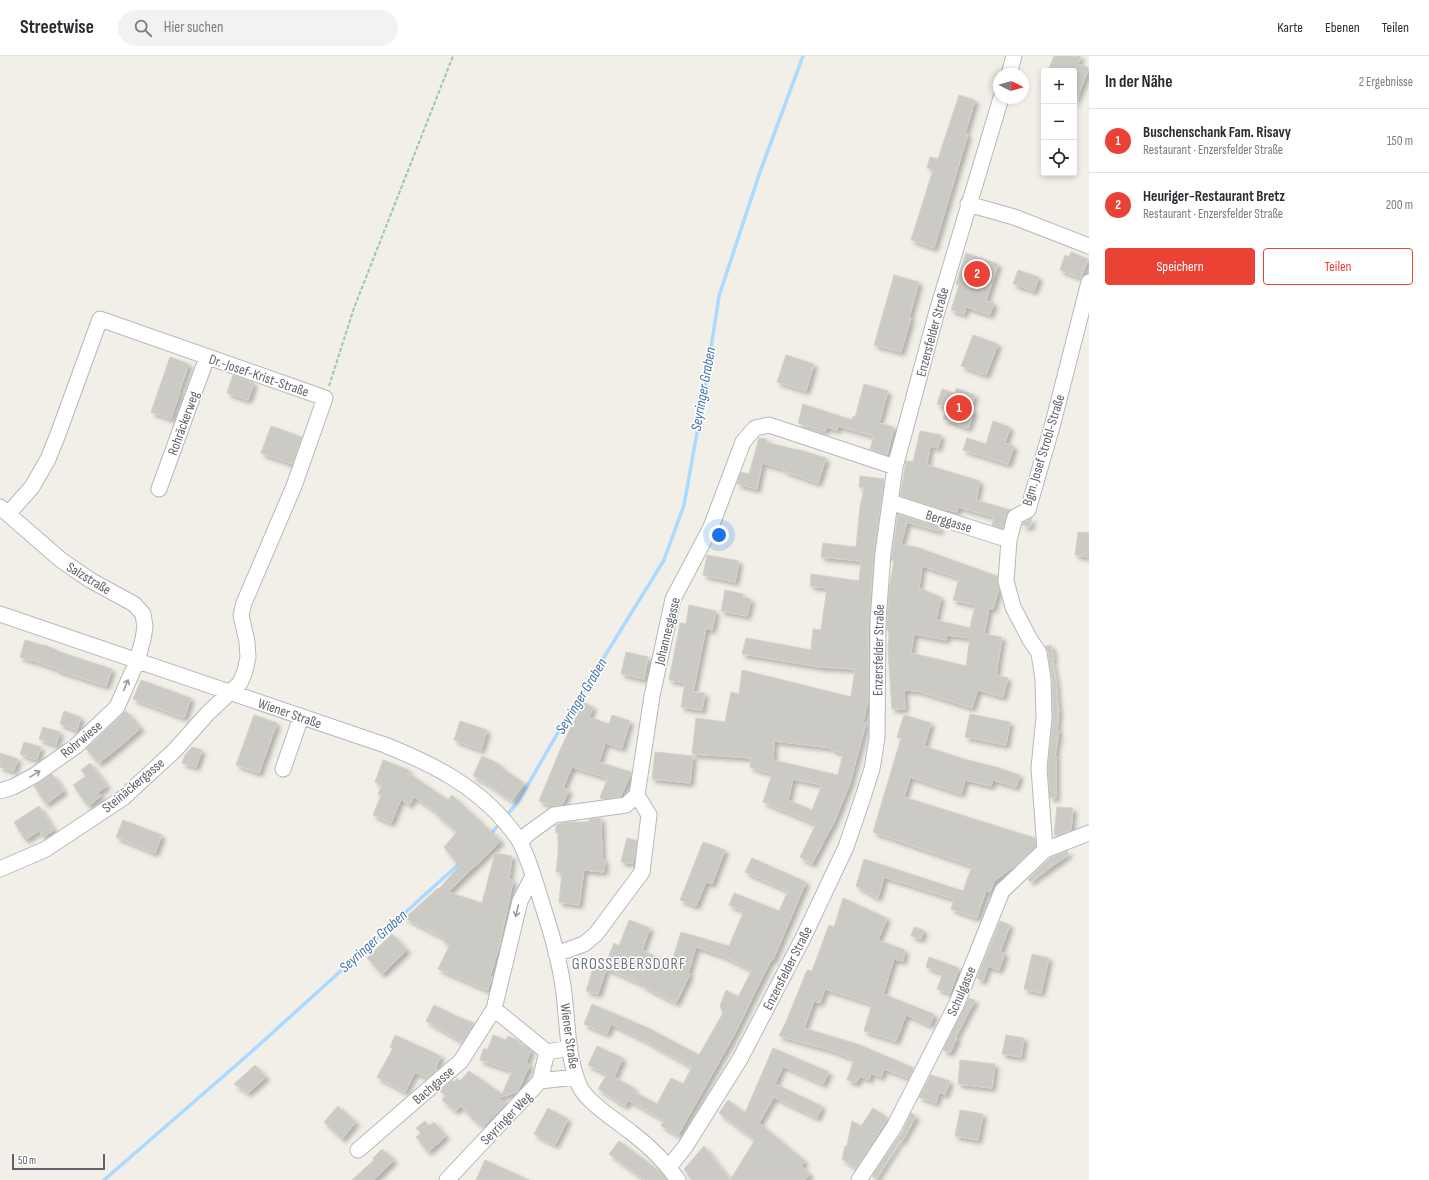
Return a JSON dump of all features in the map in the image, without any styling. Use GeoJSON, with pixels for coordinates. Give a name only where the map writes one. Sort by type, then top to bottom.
{"type":"FeatureCollection","features":[{"type":"Feature","properties":{"kind":"street"},"geometry":{"type":"LineString","coordinates":[[1011,68],[1014,56]]}},
{"type":"Feature","properties":{"kind":"street","name":"Enzersfelder Straße"},"geometry":{"type":"LineString","coordinates":[[669,1167],[685,1147],[740,1059],[803,938],[846,847],[872,768],[877,738],[878,621],[883,553],[896,467],[936,315],[999,104]]}},
{"type":"Feature","properties":{"kind":"street"},"geometry":{"type":"LineString","coordinates":[[968,204],[1014,217],[1089,246]]}},
{"type":"Feature","properties":{"kind":"street","name":"Bgm. Josef Strobl-Straße"},"geometry":{"type":"LineString","coordinates":[[1045,850],[1039,768],[1044,718],[1043,679],[1039,653],[1029,638],[1013,607],[1006,581],[1009,540],[1015,517],[1028,510],[1053,423],[1089,282]]}},
{"type":"Feature","properties":{"kind":"street","name":"Dr.-Josef-Krist-Straße"},"geometry":{"type":"LineString","coordinates":[[4,511],[32,487],[48,459],[100,319],[325,398],[294,486],[244,603],[241,615],[247,642],[248,657],[246,670],[240,683],[229,692]]}},
{"type":"Feature","properties":{"kind":"street","name":"Rohräckerweg"},"geometry":{"type":"LineString","coordinates":[[159,489],[207,357]]}},
{"type":"Feature","properties":{"kind":"street","name":"Johannesgasse"},"geometry":{"type":"LineString","coordinates":[[637,794],[652,696],[673,599],[711,527],[743,442],[755,428],[769,426],[896,467]]}},
{"type":"Feature","properties":{"kind":"street","name":"Berggasse"},"geometry":{"type":"LineString","coordinates":[[890,502],[1009,540]]}},
{"type":"Feature","properties":{"kind":"street","name":"Salzstraße"},"geometry":{"type":"LineString","coordinates":[[4,511],[61,560],[90,580],[127,599],[139,609],[143,614],[145,627],[136,661]]}},
{"type":"Feature","properties":{"kind":"street","name":"Wiener Straße"},"geometry":{"type":"LineString","coordinates":[[0,614],[385,745],[414,756],[466,786],[497,812],[517,838],[534,876],[556,954],[562,984],[570,1048],[576,1077],[581,1089],[587,1097],[606,1114],[651,1148],[669,1167],[678,1180]]}},
{"type":"Feature","properties":{"kind":"street","name":"Rohrwiese"},"geometry":{"type":"LineString","coordinates":[[0,791],[13,787],[35,775],[70,750],[117,707],[136,661]]}},
{"type":"Feature","properties":{"kind":"street","name":"Steinäckergasse"},"geometry":{"type":"LineString","coordinates":[[0,869],[46,849],[123,798],[175,750],[229,692]]}},
{"type":"Feature","properties":{"kind":"street"},"geometry":{"type":"LineString","coordinates":[[283,769],[301,717]]}},
{"type":"Feature","properties":{"kind":"street"},"geometry":{"type":"LineString","coordinates":[[517,838],[529,833],[554,815],[626,805],[637,794],[649,815],[642,872],[596,934],[584,944],[556,954]]}},
{"type":"Feature","properties":{"kind":"street","name":"Schulgasse"},"geometry":{"type":"LineString","coordinates":[[859,1180],[894,1127],[957,1003],[1002,891],[1045,850],[1089,833]]}},
{"type":"Feature","properties":{"kind":"street"},"geometry":{"type":"LineString","coordinates":[[534,876],[520,901],[494,1009],[547,1052],[570,1048]]}},
{"type":"Feature","properties":{"kind":"street","name":"Bachgasse"},"geometry":{"type":"LineString","coordinates":[[358,1150],[461,1061],[494,1009]]}},
{"type":"Feature","properties":{"kind":"street"},"geometry":{"type":"LineString","coordinates":[[540,1081],[547,1052]]}},
{"type":"Feature","properties":{"kind":"street","name":"Seyringer Weg"},"geometry":{"type":"LineString","coordinates":[[446,1180],[540,1081],[576,1077]]}},
{"type":"Feature","properties":{"kind":"path"},"geometry":{"type":"LineString","coordinates":[[325,398],[354,308],[453,56]]}},
{"type":"Feature","properties":{"kind":"building"},"geometry":{"type":"Polygon","coordinates":[[[1054,56],[1081,56],[1078,64],[1089,68],[1077,98],[1077,68],[1049,68],[1054,56]]]}},
{"type":"Feature","properties":{"kind":"building"},"geometry":{"type":"Polygon","coordinates":[[[959,95],[975,100],[965,134],[968,134],[934,248],[911,240],[933,170],[927,168],[930,157],[938,159],[959,95]]]}},
{"type":"Feature","properties":{"kind":"building"},"geometry":{"type":"Polygon","coordinates":[[[1071,252],[1088,259],[1081,278],[1060,270],[1065,255],[1069,257],[1071,252]]]}},
{"type":"Feature","properties":{"kind":"building"},"geometry":{"type":"Polygon","coordinates":[[[966,253],[998,264],[986,301],[994,303],[990,315],[966,307],[964,314],[951,310],[959,285],[956,284],[966,253]]]}},
{"type":"Feature","properties":{"kind":"building"},"geometry":{"type":"Polygon","coordinates":[[[1018,270],[1039,277],[1034,291],[1013,284],[1018,270]]]}},
{"type":"Feature","properties":{"kind":"building"},"geometry":{"type":"Polygon","coordinates":[[[894,275],[919,282],[909,318],[911,318],[901,352],[874,345],[894,275]]]}},
{"type":"Feature","properties":{"kind":"building"},"geometry":{"type":"Polygon","coordinates":[[[973,335],[998,344],[986,375],[961,366],[973,335]]]}},
{"type":"Feature","properties":{"kind":"building"},"geometry":{"type":"Polygon","coordinates":[[[786,355],[814,364],[806,391],[777,382],[786,355]]]}},
{"type":"Feature","properties":{"kind":"building"},"geometry":{"type":"Polygon","coordinates":[[[170,357],[189,364],[171,419],[151,412],[170,357]]]}},
{"type":"Feature","properties":{"kind":"building"},"geometry":{"type":"Polygon","coordinates":[[[233,375],[254,383],[248,400],[227,393],[233,375]]]}},
{"type":"Feature","properties":{"kind":"building"},"geometry":{"type":"Polygon","coordinates":[[[864,384],[888,391],[879,423],[894,427],[887,455],[870,449],[874,436],[838,426],[837,430],[827,427],[825,431],[798,423],[803,404],[852,420],[853,416],[855,417],[864,384]]]}},
{"type":"Feature","properties":{"kind":"building"},"geometry":{"type":"Polygon","coordinates":[[[956,388],[975,395],[970,409],[974,411],[968,428],[943,419],[947,407],[937,404],[942,389],[955,393],[956,388]]]}},
{"type":"Feature","properties":{"kind":"building"},"geometry":{"type":"Polygon","coordinates":[[[993,421],[1010,427],[1005,443],[1014,446],[1008,464],[963,450],[967,438],[986,444],[993,421]]]}},
{"type":"Feature","properties":{"kind":"building"},"geometry":{"type":"Polygon","coordinates":[[[271,426],[302,437],[292,464],[261,453],[271,426]]]}},
{"type":"Feature","properties":{"kind":"building"},"geometry":{"type":"Polygon","coordinates":[[[920,431],[941,435],[938,448],[930,446],[927,465],[980,481],[976,500],[1010,510],[1006,514],[1003,529],[992,525],[994,517],[958,507],[957,512],[945,510],[900,496],[906,461],[913,462],[920,431]]]}},
{"type":"Feature","properties":{"kind":"building"},"geometry":{"type":"Polygon","coordinates":[[[759,438],[767,439],[766,442],[797,449],[826,458],[818,483],[784,471],[784,469],[762,463],[757,489],[737,484],[741,472],[749,474],[759,438]]]}},
{"type":"Feature","properties":{"kind":"building"},"geometry":{"type":"Polygon","coordinates":[[[860,476],[884,479],[874,552],[868,628],[868,701],[863,722],[866,723],[850,783],[835,820],[812,864],[800,857],[816,824],[763,802],[772,774],[750,767],[751,758],[692,754],[696,718],[725,722],[731,692],[739,694],[742,670],[851,697],[855,669],[820,667],[742,654],[746,638],[811,650],[813,629],[821,630],[827,588],[810,586],[811,574],[859,581],[861,561],[821,557],[823,543],[856,547],[860,507],[864,488],[859,487],[860,476]],[[774,741],[773,760],[838,775],[843,753],[832,750],[832,748],[774,741]],[[793,779],[788,800],[812,810],[822,785],[793,779]]]}},
{"type":"Feature","properties":{"kind":"building"},"geometry":{"type":"Polygon","coordinates":[[[898,514],[940,527],[939,531],[907,522],[901,544],[919,548],[997,576],[999,588],[993,609],[989,608],[984,634],[1002,637],[996,675],[1008,678],[1003,697],[978,690],[972,708],[918,691],[904,690],[905,709],[892,709],[888,650],[889,631],[887,630],[887,621],[889,590],[894,561],[891,560],[898,514]],[[922,566],[919,588],[941,597],[936,620],[970,628],[975,605],[953,600],[959,578],[922,566]],[[914,634],[911,653],[966,666],[970,638],[947,635],[946,640],[914,634]]]}},
{"type":"Feature","properties":{"kind":"building"},"geometry":{"type":"Polygon","coordinates":[[[1032,518],[1030,527],[1022,525],[1023,523],[1032,518]]]}},
{"type":"Feature","properties":{"kind":"building"},"geometry":{"type":"Polygon","coordinates":[[[1078,532],[1089,533],[1089,557],[1075,555],[1078,532]]]}},
{"type":"Feature","properties":{"kind":"building"},"geometry":{"type":"Polygon","coordinates":[[[707,555],[739,561],[735,582],[703,575],[707,555]]]}},
{"type":"Feature","properties":{"kind":"building"},"geometry":{"type":"Polygon","coordinates":[[[725,590],[743,594],[742,597],[751,599],[747,616],[721,611],[725,590]]]}},
{"type":"Feature","properties":{"kind":"building"},"geometry":{"type":"Polygon","coordinates":[[[689,605],[716,611],[712,630],[706,628],[693,692],[705,693],[702,710],[681,707],[685,683],[669,680],[680,623],[686,624],[689,605]]]}},
{"type":"Feature","properties":{"kind":"building"},"geometry":{"type":"Polygon","coordinates":[[[25,640],[45,645],[57,651],[112,669],[106,686],[20,657],[25,640]]]}},
{"type":"Feature","properties":{"kind":"building"},"geometry":{"type":"Polygon","coordinates":[[[1051,645],[1054,659],[1052,659],[1059,708],[1057,730],[1059,731],[1055,756],[1056,798],[1050,798],[1048,768],[1053,718],[1052,678],[1048,652],[1045,646],[1051,645]]]}},
{"type":"Feature","properties":{"kind":"building"},"geometry":{"type":"Polygon","coordinates":[[[626,652],[648,657],[644,679],[621,674],[626,652]]]}},
{"type":"Feature","properties":{"kind":"building"},"geometry":{"type":"Polygon","coordinates":[[[141,680],[191,698],[184,718],[133,699],[141,680]]]}},
{"type":"Feature","properties":{"kind":"building"},"geometry":{"type":"Polygon","coordinates":[[[583,702],[593,707],[589,717],[609,724],[612,715],[630,721],[622,748],[605,743],[599,762],[631,772],[631,774],[620,797],[601,799],[600,797],[608,778],[572,767],[563,788],[569,790],[562,805],[554,806],[539,801],[560,750],[583,702]]]}},
{"type":"Feature","properties":{"kind":"building"},"geometry":{"type":"Polygon","coordinates":[[[64,711],[81,717],[77,730],[60,724],[64,711]]]}},
{"type":"Feature","properties":{"kind":"building"},"geometry":{"type":"Polygon","coordinates":[[[126,711],[141,728],[99,763],[86,749],[126,711]]]}},
{"type":"Feature","properties":{"kind":"building"},"geometry":{"type":"Polygon","coordinates":[[[970,714],[1010,722],[1006,745],[965,737],[970,714]]]}},
{"type":"Feature","properties":{"kind":"building"},"geometry":{"type":"Polygon","coordinates":[[[254,715],[277,723],[259,773],[236,765],[254,715]]]}},
{"type":"Feature","properties":{"kind":"building"},"geometry":{"type":"Polygon","coordinates":[[[904,715],[931,723],[924,746],[1020,775],[1016,787],[993,780],[991,786],[965,780],[961,794],[910,777],[904,797],[1035,838],[1036,846],[1016,865],[994,881],[990,892],[986,891],[977,918],[951,909],[954,899],[884,877],[878,898],[856,886],[864,859],[963,891],[972,866],[873,832],[901,738],[897,737],[904,715]]]}},
{"type":"Feature","properties":{"kind":"building"},"geometry":{"type":"Polygon","coordinates":[[[460,721],[487,730],[481,750],[454,740],[460,721]]]}},
{"type":"Feature","properties":{"kind":"building"},"geometry":{"type":"Polygon","coordinates":[[[43,727],[60,732],[56,745],[39,739],[43,727]]]}},
{"type":"Feature","properties":{"kind":"building"},"geometry":{"type":"Polygon","coordinates":[[[24,742],[41,747],[37,760],[20,754],[24,742]]]}},
{"type":"Feature","properties":{"kind":"building"},"geometry":{"type":"Polygon","coordinates":[[[192,747],[202,750],[196,767],[182,763],[185,755],[192,747]]]}},
{"type":"Feature","properties":{"kind":"building"},"geometry":{"type":"Polygon","coordinates":[[[655,752],[693,756],[690,783],[652,779],[655,752]]]}},
{"type":"Feature","properties":{"kind":"building"},"geometry":{"type":"Polygon","coordinates":[[[0,753],[18,759],[14,771],[0,767],[0,753]]]}},
{"type":"Feature","properties":{"kind":"building"},"geometry":{"type":"Polygon","coordinates":[[[482,756],[501,765],[500,767],[524,783],[512,801],[473,776],[482,756]]]}},
{"type":"Feature","properties":{"kind":"building"},"geometry":{"type":"Polygon","coordinates":[[[383,760],[409,770],[408,773],[448,800],[452,795],[501,841],[448,892],[482,903],[495,853],[512,856],[509,879],[513,881],[499,947],[490,976],[493,977],[487,990],[438,969],[450,944],[443,941],[444,938],[405,918],[438,888],[439,889],[459,866],[444,847],[457,832],[436,814],[438,813],[414,797],[409,805],[401,799],[391,823],[373,815],[381,795],[378,794],[382,785],[375,782],[383,760]]]}},
{"type":"Feature","properties":{"kind":"building"},"geometry":{"type":"Polygon","coordinates":[[[90,763],[107,786],[98,792],[101,796],[88,806],[73,785],[86,776],[81,770],[90,763]]]}},
{"type":"Feature","properties":{"kind":"building"},"geometry":{"type":"Polygon","coordinates":[[[52,774],[64,791],[46,804],[34,786],[52,774]]]}},
{"type":"Feature","properties":{"kind":"building"},"geometry":{"type":"Polygon","coordinates":[[[39,806],[54,830],[43,837],[39,831],[25,840],[14,822],[39,806]]]}},
{"type":"Feature","properties":{"kind":"building"},"geometry":{"type":"Polygon","coordinates":[[[1057,807],[1073,808],[1071,830],[1054,835],[1057,807]]]}},
{"type":"Feature","properties":{"kind":"building"},"geometry":{"type":"Polygon","coordinates":[[[601,818],[602,859],[605,860],[604,872],[584,870],[579,905],[559,902],[562,873],[556,872],[558,833],[556,833],[556,825],[566,822],[589,822],[589,819],[601,818]]]}},
{"type":"Feature","properties":{"kind":"building"},"geometry":{"type":"Polygon","coordinates":[[[123,820],[162,835],[155,853],[116,837],[123,820]]]}},
{"type":"Feature","properties":{"kind":"building"},"geometry":{"type":"Polygon","coordinates":[[[627,838],[637,841],[633,863],[621,862],[627,838]]]}},
{"type":"Feature","properties":{"kind":"building"},"geometry":{"type":"Polygon","coordinates":[[[703,842],[725,850],[712,884],[706,882],[696,906],[680,900],[703,842]]]}},
{"type":"Feature","properties":{"kind":"building"},"geometry":{"type":"Polygon","coordinates":[[[1067,851],[1069,854],[1030,882],[1028,879],[1050,858],[1067,851]]]}},
{"type":"Feature","properties":{"kind":"building"},"geometry":{"type":"Polygon","coordinates":[[[752,858],[806,882],[773,960],[771,960],[733,1037],[678,1135],[661,1126],[664,1120],[628,1100],[625,1106],[598,1089],[607,1074],[588,1065],[597,1046],[623,1058],[614,1077],[634,1088],[633,1091],[657,1104],[671,1078],[683,1084],[692,1067],[642,1039],[611,1024],[607,1034],[584,1024],[592,1004],[648,1028],[699,1055],[723,1013],[720,1006],[726,990],[738,997],[752,970],[723,956],[696,947],[688,973],[690,974],[676,1003],[643,986],[644,985],[604,967],[614,943],[619,946],[629,920],[650,928],[642,950],[671,964],[681,932],[729,946],[744,911],[729,905],[734,893],[779,911],[788,891],[745,872],[752,858]]]}},
{"type":"Feature","properties":{"kind":"building"},"geometry":{"type":"Polygon","coordinates":[[[843,898],[887,918],[878,940],[905,950],[903,961],[894,959],[883,994],[934,1014],[930,1025],[906,1015],[896,1041],[864,1031],[872,1004],[825,989],[820,1003],[814,1001],[804,1028],[860,1045],[914,1068],[909,1078],[884,1069],[881,1077],[871,1073],[869,1080],[860,1076],[856,1083],[847,1080],[854,1059],[830,1050],[779,1036],[807,970],[812,971],[829,925],[834,927],[843,898]]]}},
{"type":"Feature","properties":{"kind":"building"},"geometry":{"type":"Polygon","coordinates":[[[1000,921],[1010,925],[1000,952],[1005,953],[999,970],[988,966],[983,981],[977,978],[1000,921]]]}},
{"type":"Feature","properties":{"kind":"building"},"geometry":{"type":"Polygon","coordinates":[[[914,927],[924,930],[921,939],[911,936],[914,927]]]}},
{"type":"Feature","properties":{"kind":"building"},"geometry":{"type":"Polygon","coordinates":[[[392,934],[407,950],[382,974],[367,958],[392,934]]]}},
{"type":"Feature","properties":{"kind":"building"},"geometry":{"type":"Polygon","coordinates":[[[1032,954],[1049,958],[1041,993],[1024,989],[1032,954]]]}},
{"type":"Feature","properties":{"kind":"building"},"geometry":{"type":"Polygon","coordinates":[[[929,957],[959,968],[950,993],[937,989],[943,973],[926,967],[929,957]]]}},
{"type":"Feature","properties":{"kind":"building"},"geometry":{"type":"Polygon","coordinates":[[[594,965],[606,969],[598,994],[586,991],[594,965]]]}},
{"type":"Feature","properties":{"kind":"building"},"geometry":{"type":"Polygon","coordinates":[[[969,998],[975,1000],[955,1038],[957,1038],[950,1053],[943,1050],[969,998]]]}},
{"type":"Feature","properties":{"kind":"building"},"geometry":{"type":"Polygon","coordinates":[[[434,1005],[474,1023],[463,1042],[426,1021],[434,1005]]]}},
{"type":"Feature","properties":{"kind":"building"},"geometry":{"type":"Polygon","coordinates":[[[395,1035],[441,1056],[436,1067],[438,1069],[428,1078],[415,1072],[405,1092],[377,1077],[393,1048],[390,1047],[395,1035]]]}},
{"type":"Feature","properties":{"kind":"building"},"geometry":{"type":"Polygon","coordinates":[[[493,1035],[506,1040],[508,1036],[518,1040],[518,1044],[526,1046],[531,1050],[526,1063],[530,1065],[517,1092],[499,1097],[506,1104],[484,1126],[474,1120],[461,1106],[455,1111],[442,1100],[446,1096],[440,1091],[452,1080],[454,1082],[457,1078],[460,1081],[469,1071],[502,1094],[512,1071],[480,1060],[483,1049],[488,1049],[493,1035]]]}},
{"type":"Feature","properties":{"kind":"building"},"geometry":{"type":"Polygon","coordinates":[[[1006,1035],[1024,1038],[1021,1057],[1002,1054],[1006,1035]]]}},
{"type":"Feature","properties":{"kind":"building"},"geometry":{"type":"Polygon","coordinates":[[[773,1048],[829,1072],[823,1084],[783,1066],[775,1084],[822,1106],[817,1118],[774,1097],[759,1123],[805,1161],[801,1166],[810,1174],[805,1180],[730,1180],[755,1140],[719,1113],[728,1100],[745,1113],[773,1048]]]}},
{"type":"Feature","properties":{"kind":"building"},"geometry":{"type":"Polygon","coordinates":[[[960,1060],[995,1064],[992,1088],[958,1084],[960,1060]]]}},
{"type":"Feature","properties":{"kind":"building"},"geometry":{"type":"Polygon","coordinates":[[[255,1065],[266,1077],[248,1093],[234,1084],[255,1065]]]}},
{"type":"Feature","properties":{"kind":"building"},"geometry":{"type":"Polygon","coordinates":[[[931,1075],[950,1081],[945,1095],[939,1092],[936,1103],[919,1097],[931,1075]]]}},
{"type":"Feature","properties":{"kind":"building"},"geometry":{"type":"Polygon","coordinates":[[[338,1106],[356,1122],[342,1139],[324,1122],[338,1106]]]}},
{"type":"Feature","properties":{"kind":"building"},"geometry":{"type":"Polygon","coordinates":[[[548,1108],[568,1119],[555,1145],[534,1134],[548,1108]]]}},
{"type":"Feature","properties":{"kind":"building"},"geometry":{"type":"Polygon","coordinates":[[[873,1108],[888,1118],[856,1168],[842,1159],[845,1146],[847,1146],[852,1121],[861,1126],[873,1108]]]}},
{"type":"Feature","properties":{"kind":"building"},"geometry":{"type":"Polygon","coordinates":[[[960,1110],[983,1114],[978,1140],[955,1136],[960,1110]]]}},
{"type":"Feature","properties":{"kind":"building"},"geometry":{"type":"Polygon","coordinates":[[[911,1113],[916,1116],[902,1141],[900,1140],[876,1179],[872,1176],[902,1132],[911,1113]]]}},
{"type":"Feature","properties":{"kind":"building"},"geometry":{"type":"Polygon","coordinates":[[[425,1121],[429,1126],[434,1122],[446,1136],[428,1152],[416,1137],[421,1133],[416,1128],[425,1121]]]}},
{"type":"Feature","properties":{"kind":"building"},"geometry":{"type":"Polygon","coordinates":[[[619,1141],[661,1172],[667,1180],[645,1180],[609,1154],[619,1141]]]}},
{"type":"Feature","properties":{"kind":"building"},"geometry":{"type":"Polygon","coordinates":[[[704,1146],[730,1180],[692,1180],[684,1169],[704,1146]]]}},
{"type":"Feature","properties":{"kind":"building"},"geometry":{"type":"Polygon","coordinates":[[[382,1149],[394,1160],[374,1180],[352,1180],[374,1160],[373,1158],[382,1149]]]}},
{"type":"Feature","properties":{"kind":"building"},"geometry":{"type":"Polygon","coordinates":[[[485,1160],[529,1180],[476,1180],[485,1160]]]}},
{"type":"Feature","properties":{"kind":"waterway","name":"Seyringer Graben"},"geometry":{"type":"LineString","coordinates":[[505,817],[518,802],[564,722],[664,560],[684,505],[704,394],[719,296],[760,172],[803,56]]}},
{"type":"Feature","properties":{"kind":"waterway","name":"Seyringer Graben"},"geometry":{"type":"LineString","coordinates":[[490,835],[500,823]]}},
{"type":"Feature","properties":{"kind":"waterway","name":"Seyringer Graben"},"geometry":{"type":"LineString","coordinates":[[104,1180],[249,1054],[460,863]]}},
{"type":"Feature","properties":{"kind":"place","name":"Heuriger-Restaurant Bretz"},"geometry":{"type":"Point","coordinates":[977,274]}},
{"type":"Feature","properties":{"kind":"place","name":"Buschenschank Fam. Risavy"},"geometry":{"type":"Point","coordinates":[959,408]}},
{"type":"Feature","properties":{"kind":"district","name":"GROSSEBERSDORF"},"geometry":{"type":"Point","coordinates":[629,963]}}]}
